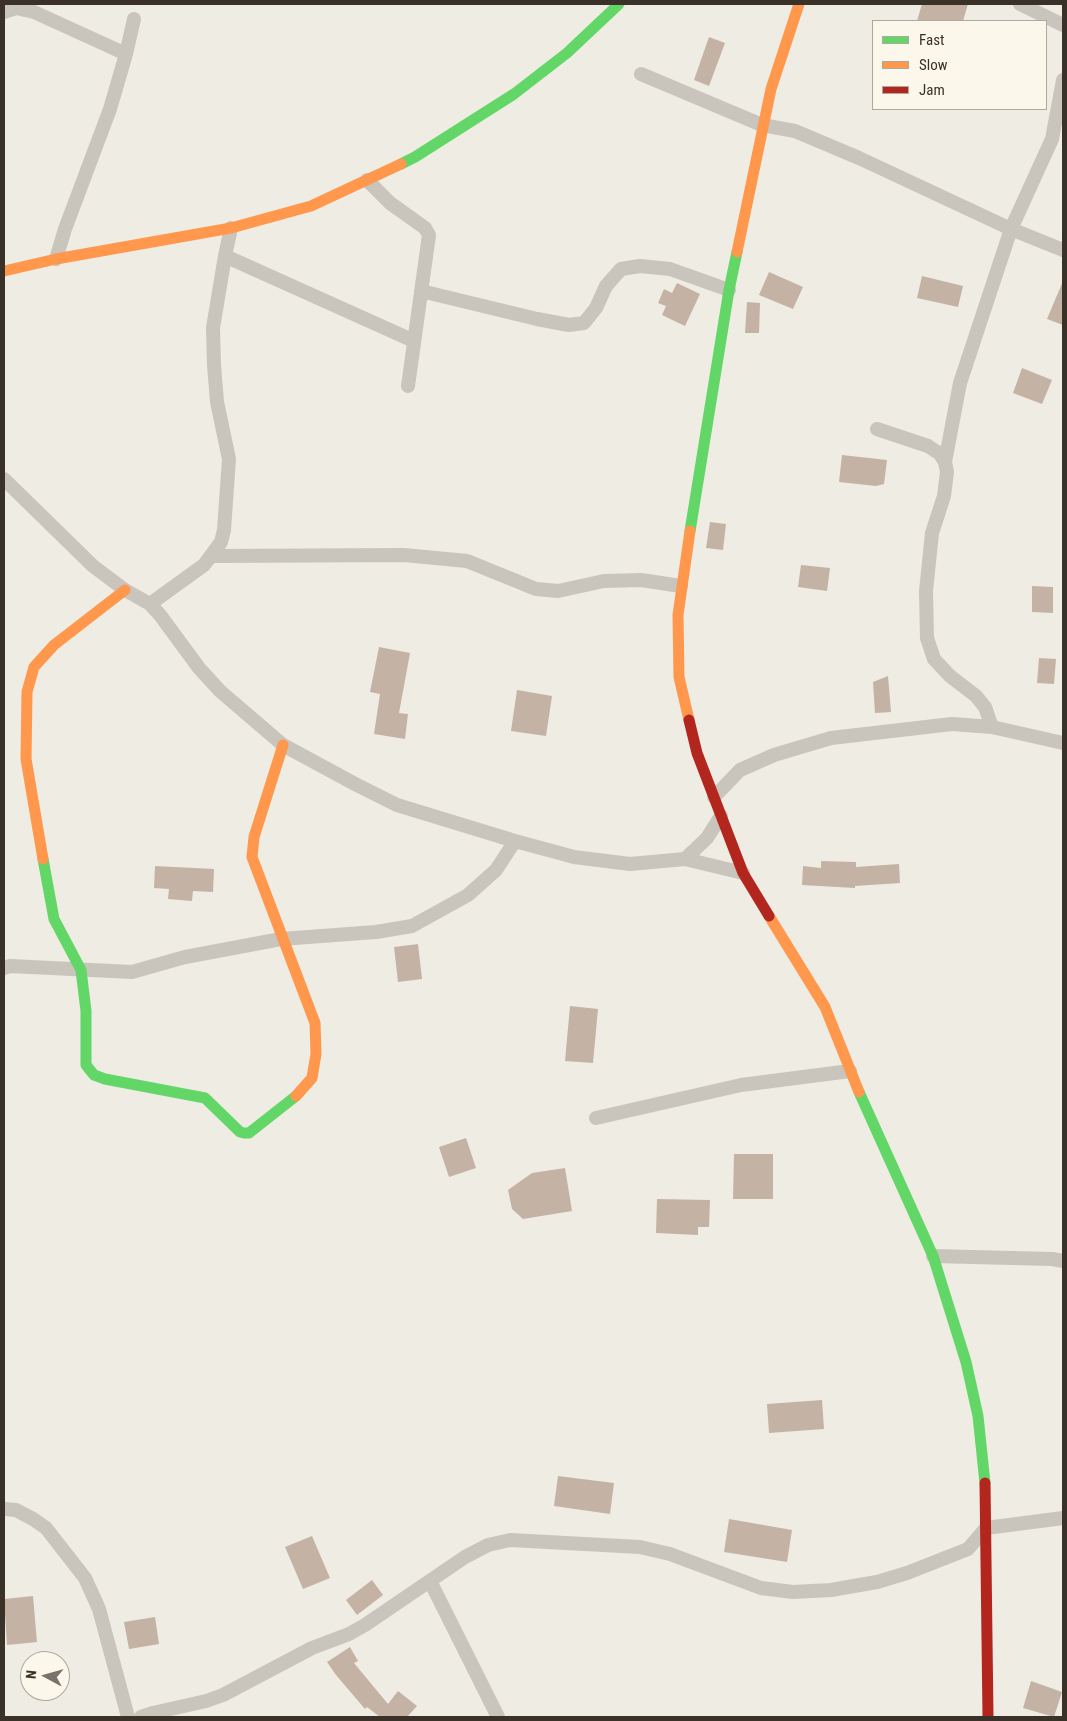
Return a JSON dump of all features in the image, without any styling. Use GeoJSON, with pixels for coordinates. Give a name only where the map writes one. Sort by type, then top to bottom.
{"type":"FeatureCollection","features":[{"type":"Feature","properties":{"kind":"street"},"geometry":{"type":"LineString","coordinates":[[4,271],[56,259],[231,228],[311,206],[415,158],[514,94],[567,53],[619,4]]}},
{"type":"Feature","properties":{"kind":"street"},"geometry":{"type":"LineString","coordinates":[[799,4],[771,89],[762,125],[729,290],[680,586],[678,615],[679,677],[697,753],[743,873],[825,1007],[850,1071],[933,1256],[966,1362],[978,1416],[985,1482],[988,1717]]}},
{"type":"Feature","properties":{"kind":"street"},"geometry":{"type":"LineString","coordinates":[[1020,4],[1063,25]]}},
{"type":"Feature","properties":{"kind":"street"},"geometry":{"type":"LineString","coordinates":[[4,12],[16,8],[34,12],[126,54]]}},
{"type":"Feature","properties":{"kind":"street"},"geometry":{"type":"LineString","coordinates":[[56,259],[65,229],[110,109],[134,19]]}},
{"type":"Feature","properties":{"kind":"street"},"geometry":{"type":"LineString","coordinates":[[641,74],[762,125],[795,132],[859,158],[1011,229],[1063,250]]}},
{"type":"Feature","properties":{"kind":"street"},"geometry":{"type":"LineString","coordinates":[[992,727],[985,707],[976,696],[950,676],[934,658],[927,638],[926,591],[932,533],[944,496],[945,462],[960,383],[1011,229],[1052,139],[1063,80]]}},
{"type":"Feature","properties":{"kind":"street"},"geometry":{"type":"LineString","coordinates":[[367,180],[390,203],[425,228],[429,236],[408,386]]}},
{"type":"Feature","properties":{"kind":"street"},"geometry":{"type":"LineString","coordinates":[[150,604],[204,565],[213,556],[221,542],[224,530],[229,460],[217,402],[213,328],[231,228]]}},
{"type":"Feature","properties":{"kind":"street"},"geometry":{"type":"LineString","coordinates":[[225,256],[414,341]]}},
{"type":"Feature","properties":{"kind":"street"},"geometry":{"type":"LineString","coordinates":[[421,291],[569,325],[584,323],[596,308],[606,286],[621,269],[640,266],[670,269],[729,290]]}},
{"type":"Feature","properties":{"kind":"street"},"geometry":{"type":"LineString","coordinates":[[877,429],[928,446],[940,454],[945,462]]}},
{"type":"Feature","properties":{"kind":"street"},"geometry":{"type":"LineString","coordinates":[[4,479],[93,566],[125,590],[150,604],[160,614],[199,668],[220,691],[283,745],[355,784],[397,805],[574,857],[630,864],[685,859],[743,873]]}},
{"type":"Feature","properties":{"kind":"street"},"geometry":{"type":"LineString","coordinates":[[213,556],[404,555],[467,560],[536,589],[558,591],[604,581],[641,580],[680,586]]}},
{"type":"Feature","properties":{"kind":"street"},"geometry":{"type":"LineString","coordinates":[[125,590],[54,645],[34,668],[27,692],[26,759],[54,919],[81,970],[86,1011],[86,1065],[94,1075],[105,1079],[205,1098],[240,1132],[250,1133],[301,1092],[312,1078],[316,1054],[315,1023],[256,873],[252,857],[254,837],[283,745]]}},
{"type":"Feature","properties":{"kind":"street"},"geometry":{"type":"LineString","coordinates":[[714,798],[740,770],[774,755],[831,738],[952,724],[992,727],[1063,743]]}},
{"type":"Feature","properties":{"kind":"street"},"geometry":{"type":"LineString","coordinates":[[685,859],[707,838],[721,816]]}},
{"type":"Feature","properties":{"kind":"street"},"geometry":{"type":"LineString","coordinates":[[4,968],[10,966],[132,972],[185,957],[282,939],[376,932],[412,926],[468,895],[496,870],[515,841]]}},
{"type":"Feature","properties":{"kind":"street"},"geometry":{"type":"LineString","coordinates":[[596,1118],[741,1085],[850,1071]]}},
{"type":"Feature","properties":{"kind":"street"},"geometry":{"type":"LineString","coordinates":[[933,1256],[1052,1259],[1063,1261]]}},
{"type":"Feature","properties":{"kind":"street"},"geometry":{"type":"LineString","coordinates":[[4,1509],[16,1510],[46,1528],[85,1578],[99,1609],[128,1717]]}},
{"type":"Feature","properties":{"kind":"street"},"geometry":{"type":"LineString","coordinates":[[141,1717],[206,1701],[312,1648],[349,1634],[465,1557],[488,1545],[510,1540],[640,1547],[693,1562],[761,1588],[793,1592],[831,1590],[877,1582],[907,1573],[968,1549],[986,1528],[1063,1518]]}},
{"type":"Feature","properties":{"kind":"street"},"geometry":{"type":"LineString","coordinates":[[968,1549],[987,1559]]}},
{"type":"Feature","properties":{"kind":"street"},"geometry":{"type":"LineString","coordinates":[[430,1581],[498,1717]]}},
{"type":"Feature","properties":{"kind":"building"},"geometry":{"type":"Polygon","coordinates":[[[922,4],[968,4],[963,20],[917,20],[922,4]]]}},
{"type":"Feature","properties":{"kind":"building"},"geometry":{"type":"Polygon","coordinates":[[[709,37],[725,43],[709,86],[694,80],[709,37]]]}},
{"type":"Feature","properties":{"kind":"building"},"geometry":{"type":"Polygon","coordinates":[[[769,272],[803,287],[793,309],[759,295],[769,272]]]}},
{"type":"Feature","properties":{"kind":"building"},"geometry":{"type":"Polygon","coordinates":[[[922,276],[963,286],[958,307],[917,298],[922,276]]]}},
{"type":"Feature","properties":{"kind":"building"},"geometry":{"type":"Polygon","coordinates":[[[1063,281],[1063,325],[1047,319],[1063,281]]]}},
{"type":"Feature","properties":{"kind":"building"},"geometry":{"type":"Polygon","coordinates":[[[677,283],[700,294],[685,326],[662,315],[666,306],[658,303],[664,289],[672,293],[677,283]]]}},
{"type":"Feature","properties":{"kind":"building"},"geometry":{"type":"Polygon","coordinates":[[[747,302],[760,303],[759,333],[745,333],[747,302]]]}},
{"type":"Feature","properties":{"kind":"building"},"geometry":{"type":"Polygon","coordinates":[[[1022,368],[1052,380],[1042,404],[1013,393],[1022,368]]]}},
{"type":"Feature","properties":{"kind":"building"},"geometry":{"type":"Polygon","coordinates":[[[842,455],[887,460],[884,484],[876,486],[839,482],[842,455]]]}},
{"type":"Feature","properties":{"kind":"building"},"geometry":{"type":"Polygon","coordinates":[[[710,522],[726,524],[723,550],[706,548],[710,522]]]}},
{"type":"Feature","properties":{"kind":"building"},"geometry":{"type":"Polygon","coordinates":[[[801,565],[830,568],[827,591],[798,587],[801,565]]]}},
{"type":"Feature","properties":{"kind":"building"},"geometry":{"type":"Polygon","coordinates":[[[1032,586],[1053,587],[1053,613],[1032,612],[1032,586]]]}},
{"type":"Feature","properties":{"kind":"building"},"geometry":{"type":"Polygon","coordinates":[[[379,647],[410,653],[399,713],[408,714],[405,739],[374,734],[380,694],[370,692],[379,647]]]}},
{"type":"Feature","properties":{"kind":"building"},"geometry":{"type":"Polygon","coordinates":[[[1039,658],[1056,659],[1054,684],[1037,683],[1039,658]]]}},
{"type":"Feature","properties":{"kind":"building"},"geometry":{"type":"Polygon","coordinates":[[[888,676],[891,712],[875,713],[873,682],[888,676]]]}},
{"type":"Feature","properties":{"kind":"building"},"geometry":{"type":"Polygon","coordinates":[[[517,690],[552,696],[546,736],[511,731],[517,690]]]}},
{"type":"Feature","properties":{"kind":"building"},"geometry":{"type":"Polygon","coordinates":[[[821,861],[856,862],[856,867],[899,864],[900,883],[855,886],[855,888],[802,885],[803,866],[821,868],[821,861]]]}},
{"type":"Feature","properties":{"kind":"building"},"geometry":{"type":"Polygon","coordinates":[[[155,866],[214,869],[213,892],[193,891],[192,901],[168,899],[169,889],[154,888],[155,866]]]}},
{"type":"Feature","properties":{"kind":"building"},"geometry":{"type":"Polygon","coordinates":[[[418,944],[422,979],[398,982],[394,947],[418,944]]]}},
{"type":"Feature","properties":{"kind":"building"},"geometry":{"type":"Polygon","coordinates":[[[570,1006],[598,1009],[593,1063],[565,1061],[570,1006]]]}},
{"type":"Feature","properties":{"kind":"building"},"geometry":{"type":"Polygon","coordinates":[[[466,1138],[476,1168],[449,1177],[439,1147],[466,1138]]]}},
{"type":"Feature","properties":{"kind":"building"},"geometry":{"type":"Polygon","coordinates":[[[734,1154],[773,1154],[773,1199],[733,1199],[734,1154]]]}},
{"type":"Feature","properties":{"kind":"building"},"geometry":{"type":"Polygon","coordinates":[[[565,1168],[572,1211],[523,1219],[512,1209],[508,1190],[532,1173],[565,1168]]]}},
{"type":"Feature","properties":{"kind":"building"},"geometry":{"type":"Polygon","coordinates":[[[657,1199],[710,1200],[709,1227],[698,1227],[698,1235],[656,1233],[657,1199]]]}},
{"type":"Feature","properties":{"kind":"building"},"geometry":{"type":"Polygon","coordinates":[[[822,1400],[824,1429],[769,1433],[767,1404],[822,1400]]]}},
{"type":"Feature","properties":{"kind":"building"},"geometry":{"type":"Polygon","coordinates":[[[558,1476],[614,1483],[610,1514],[554,1506],[558,1476]]]}},
{"type":"Feature","properties":{"kind":"building"},"geometry":{"type":"Polygon","coordinates":[[[729,1519],[792,1530],[787,1562],[724,1552],[729,1519]]]}},
{"type":"Feature","properties":{"kind":"building"},"geometry":{"type":"Polygon","coordinates":[[[312,1536],[330,1578],[303,1589],[285,1547],[312,1536]]]}},
{"type":"Feature","properties":{"kind":"building"},"geometry":{"type":"Polygon","coordinates":[[[372,1580],[383,1595],[357,1615],[346,1600],[372,1580]]]}},
{"type":"Feature","properties":{"kind":"building"},"geometry":{"type":"Polygon","coordinates":[[[33,1596],[37,1642],[7,1645],[4,1599],[33,1596]]]}},
{"type":"Feature","properties":{"kind":"building"},"geometry":{"type":"Polygon","coordinates":[[[155,1617],[159,1644],[129,1649],[124,1622],[155,1617]]]}},
{"type":"Feature","properties":{"kind":"building"},"geometry":{"type":"Polygon","coordinates":[[[350,1647],[358,1661],[354,1663],[388,1704],[398,1691],[417,1706],[407,1717],[380,1717],[367,1707],[365,1709],[336,1675],[327,1662],[350,1647]]]}},
{"type":"Feature","properties":{"kind":"building"},"geometry":{"type":"Polygon","coordinates":[[[1031,1681],[1062,1692],[1054,1717],[1023,1708],[1031,1681]]]}},
{"type":"Feature","properties":{"kind":"traffic: fast"},"geometry":{"type":"LineString","coordinates":[[401,164],[514,94],[567,53],[619,4]]}},
{"type":"Feature","properties":{"kind":"traffic: fast"},"geometry":{"type":"LineString","coordinates":[[690,531],[729,290],[737,252]]}},
{"type":"Feature","properties":{"kind":"traffic: fast"},"geometry":{"type":"LineString","coordinates":[[43,859],[54,919],[81,970],[86,1011],[86,1065],[94,1075],[105,1079],[205,1098],[240,1132],[244,1133],[249,1133],[296,1096]]}},
{"type":"Feature","properties":{"kind":"traffic: fast"},"geometry":{"type":"LineString","coordinates":[[859,1092],[933,1256],[966,1362],[978,1416],[985,1483]]}},
{"type":"Feature","properties":{"kind":"traffic: slow"},"geometry":{"type":"LineString","coordinates":[[737,252],[771,89],[799,4]]}},
{"type":"Feature","properties":{"kind":"traffic: slow"},"geometry":{"type":"LineString","coordinates":[[4,271],[56,259],[231,228],[311,206],[401,164]]}},
{"type":"Feature","properties":{"kind":"traffic: slow"},"geometry":{"type":"LineString","coordinates":[[689,720],[679,677],[678,615],[690,531]]}},
{"type":"Feature","properties":{"kind":"traffic: slow"},"geometry":{"type":"LineString","coordinates":[[43,859],[26,759],[27,692],[34,667],[54,645],[125,590]]}},
{"type":"Feature","properties":{"kind":"traffic: slow"},"geometry":{"type":"LineString","coordinates":[[283,745],[254,837],[252,857],[315,1023],[316,1054],[312,1078],[296,1096]]}},
{"type":"Feature","properties":{"kind":"traffic: slow"},"geometry":{"type":"LineString","coordinates":[[769,916],[825,1007],[859,1092]]}},
{"type":"Feature","properties":{"kind":"traffic: jam"},"geometry":{"type":"LineString","coordinates":[[689,720],[697,753],[743,873],[769,916]]}},
{"type":"Feature","properties":{"kind":"traffic: jam"},"geometry":{"type":"LineString","coordinates":[[985,1483],[988,1717]]}}]}
